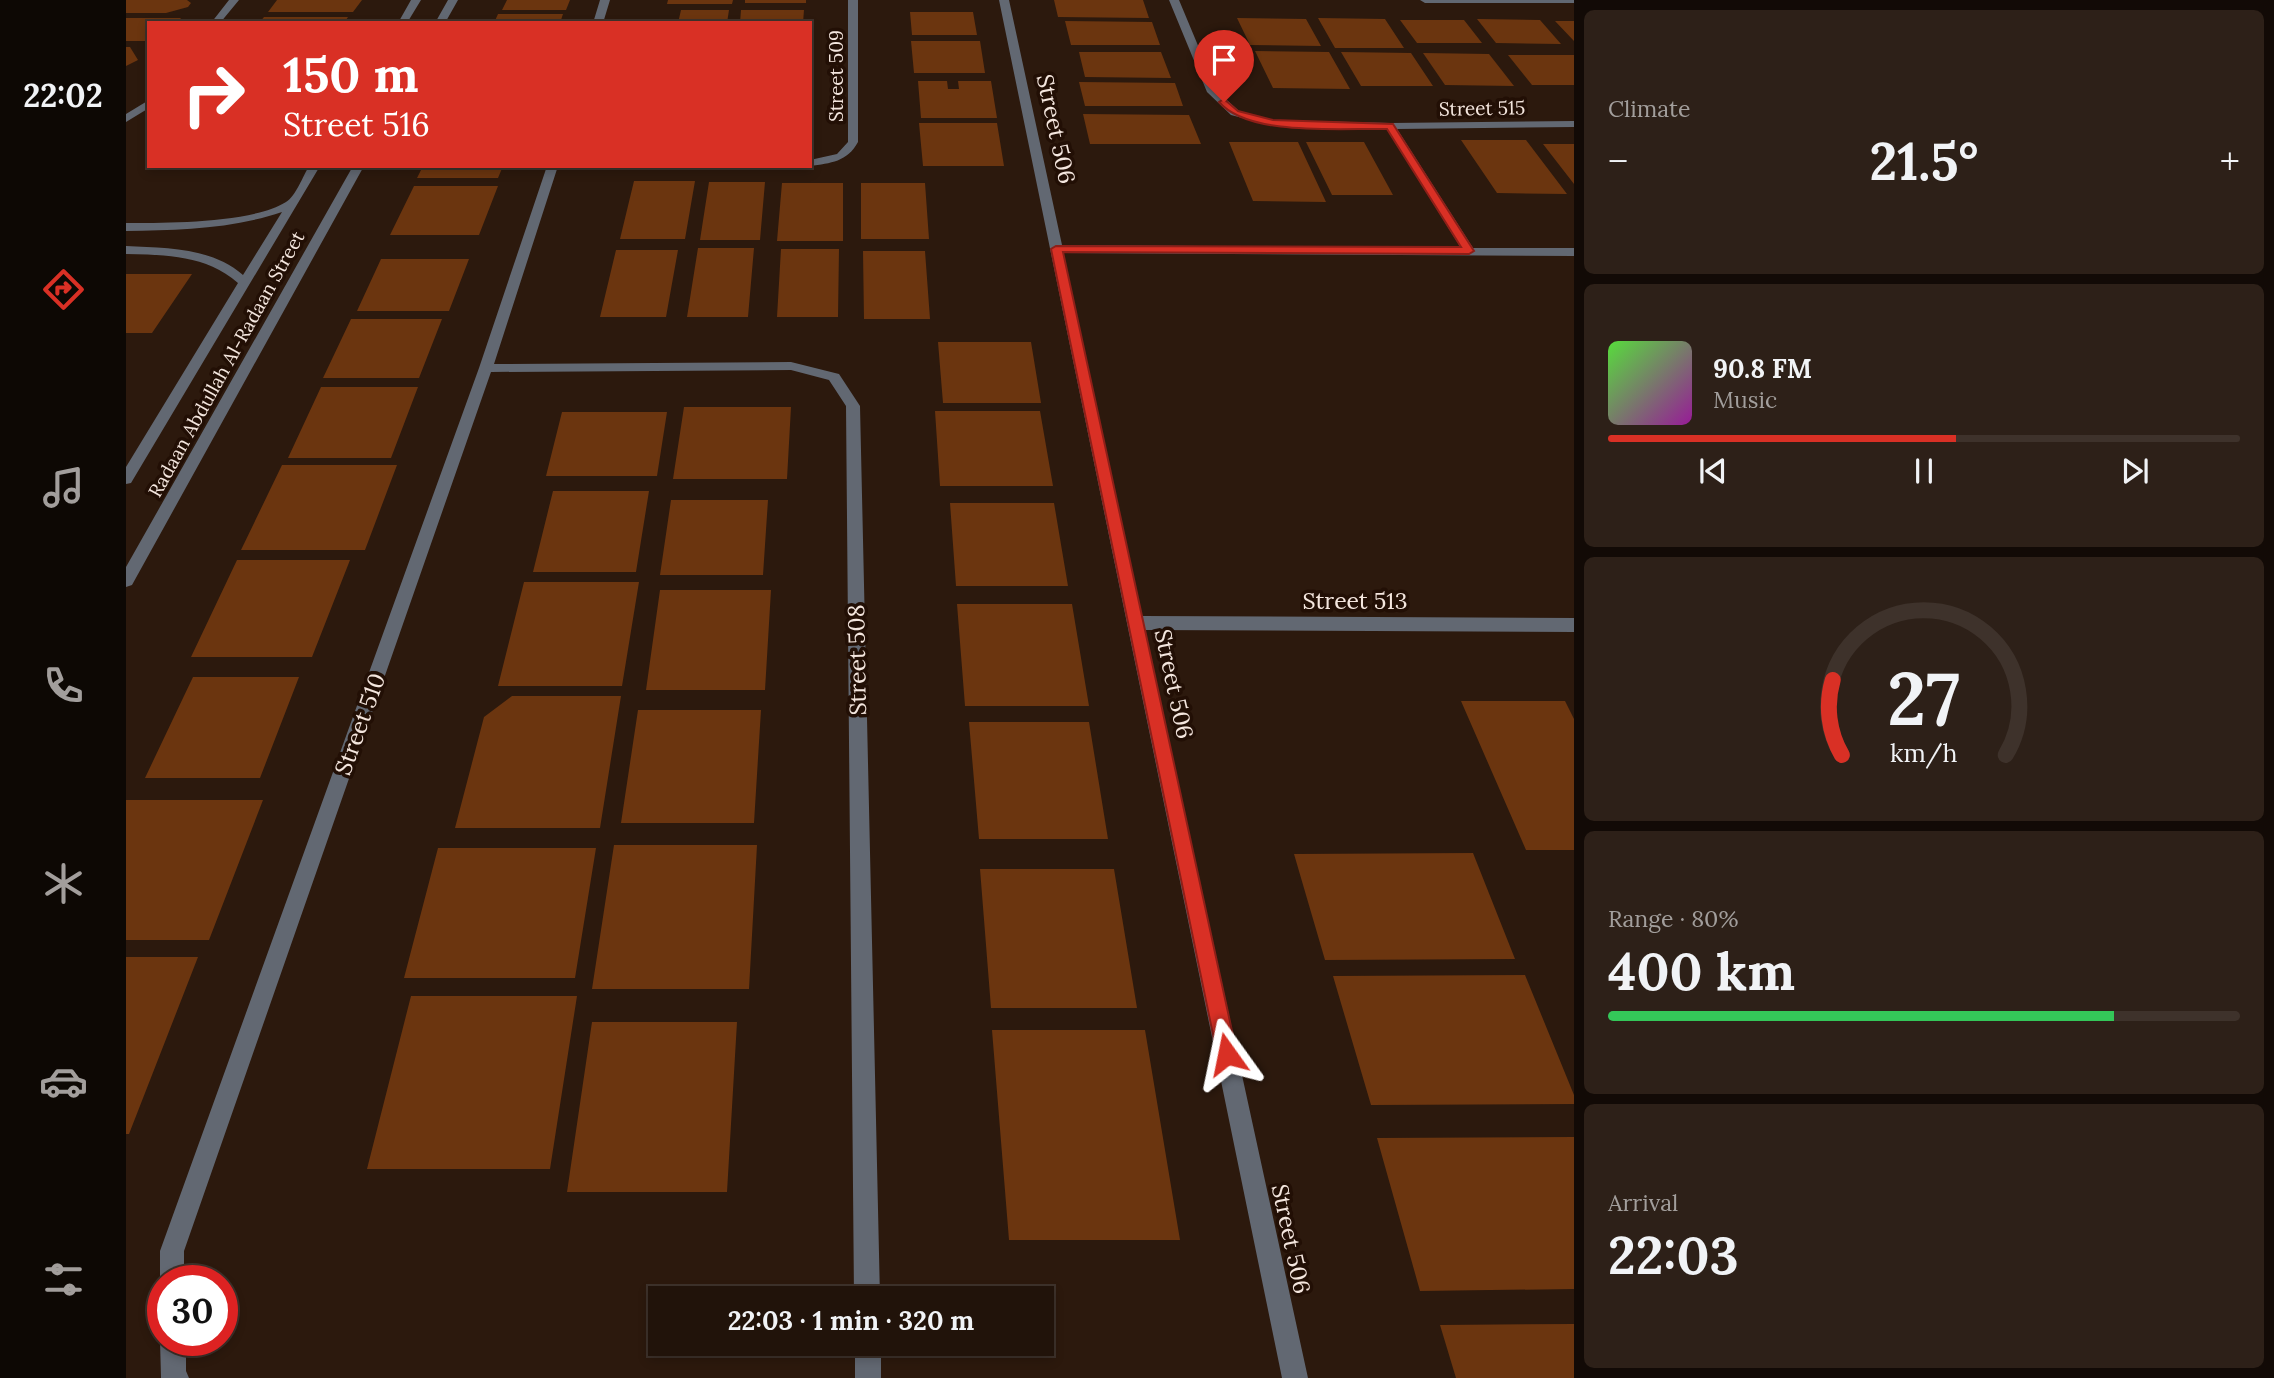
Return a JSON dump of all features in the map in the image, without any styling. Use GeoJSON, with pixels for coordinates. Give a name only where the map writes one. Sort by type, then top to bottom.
{"type":"FeatureCollection","features":[{"type":"Feature","properties":{"kind":"street"},"geometry":{"type":"LineString","coordinates":[[217,21],[234,0]]}},
{"type":"Feature","properties":{"kind":"street"},"geometry":{"type":"LineString","coordinates":[[403,21],[416,0]]}},
{"type":"Feature","properties":{"kind":"street"},"geometry":{"type":"LineString","coordinates":[[441,21],[453,0]]}},
{"type":"Feature","properties":{"kind":"street"},"geometry":{"type":"LineString","coordinates":[[599,21],[605,0]]}},
{"type":"Feature","properties":{"kind":"street","name":"Street 509"},"geometry":{"type":"LineString","coordinates":[[812,163],[837,160],[848,153],[853,142],[853,0]]}},
{"type":"Feature","properties":{"kind":"street","name":"Street 506"},"geometry":{"type":"LineString","coordinates":[[1004,0],[1295,1378]]}},
{"type":"Feature","properties":{"kind":"street","name":"Street 515"},"geometry":{"type":"LineString","coordinates":[[1174,0],[1212,92],[1235,113],[1273,123],[1390,126],[1574,124]]}},
{"type":"Feature","properties":{"kind":"street"},"geometry":{"type":"LineString","coordinates":[[1425,0],[1574,0]]}},
{"type":"Feature","properties":{"kind":"street"},"geometry":{"type":"LineString","coordinates":[[126,119],[147,104]]}},
{"type":"Feature","properties":{"kind":"street"},"geometry":{"type":"LineString","coordinates":[[1390,126],[1469,251]]}},
{"type":"Feature","properties":{"kind":"street","name":"Radaan Abdullah Al-Radaan Street"},"geometry":{"type":"LineString","coordinates":[[126,479],[314,168]]}},
{"type":"Feature","properties":{"kind":"street","name":"Radaan Abdullah Al-Radaan Street"},"geometry":{"type":"LineString","coordinates":[[126,581],[358,168]]}},
{"type":"Feature","properties":{"kind":"street","name":"Street 510"},"geometry":{"type":"LineString","coordinates":[[172,1265],[172,1251],[486,368],[552,168]]}},
{"type":"Feature","properties":{"kind":"street"},"geometry":{"type":"LineString","coordinates":[[126,227],[183,227],[239,221],[292,204]]}},
{"type":"Feature","properties":{"kind":"street"},"geometry":{"type":"LineString","coordinates":[[166,252],[183,227]]}},
{"type":"Feature","properties":{"kind":"street"},"geometry":{"type":"LineString","coordinates":[[1056,249],[1574,252]]}},
{"type":"Feature","properties":{"kind":"street"},"geometry":{"type":"LineString","coordinates":[[126,250],[192,254],[214,260],[232,270],[244,282]]}},
{"type":"Feature","properties":{"kind":"street","name":"Street 508"},"geometry":{"type":"LineString","coordinates":[[486,368],[791,366],[834,377],[853,406],[867,1286]]}},
{"type":"Feature","properties":{"kind":"street","name":"Street 513"},"geometry":{"type":"LineString","coordinates":[[1136,622],[1574,625]]}},
{"type":"Feature","properties":{"kind":"street"},"geometry":{"type":"LineString","coordinates":[[173,1356],[173,1375],[176,1378]]}},
{"type":"Feature","properties":{"kind":"street"},"geometry":{"type":"LineString","coordinates":[[868,1356],[868,1378]]}},
{"type":"Feature","properties":{"kind":"building"},"geometry":{"type":"Polygon","coordinates":[[[126,0],[187,0],[191,3],[188,7],[166,13],[126,13],[126,0]]]}},
{"type":"Feature","properties":{"kind":"building"},"geometry":{"type":"Polygon","coordinates":[[[277,0],[362,0],[353,12],[268,12],[277,0]]]}},
{"type":"Feature","properties":{"kind":"building"},"geometry":{"type":"Polygon","coordinates":[[[507,0],[570,0],[566,10],[502,10],[507,0]]]}},
{"type":"Feature","properties":{"kind":"building"},"geometry":{"type":"Polygon","coordinates":[[[668,0],[733,0],[732,4],[667,4],[668,0]]]}},
{"type":"Feature","properties":{"kind":"building"},"geometry":{"type":"Polygon","coordinates":[[[745,0],[806,0],[806,3],[745,3],[745,0]]]}},
{"type":"Feature","properties":{"kind":"building"},"geometry":{"type":"Polygon","coordinates":[[[1054,0],[1143,0],[1149,18],[1058,17],[1054,0]]]}},
{"type":"Feature","properties":{"kind":"building"},"geometry":{"type":"Polygon","coordinates":[[[681,10],[729,10],[727,21],[678,21],[681,10]]]}},
{"type":"Feature","properties":{"kind":"building"},"geometry":{"type":"Polygon","coordinates":[[[741,10],[804,10],[803,21],[740,21],[741,10]]]}},
{"type":"Feature","properties":{"kind":"building"},"geometry":{"type":"Polygon","coordinates":[[[910,12],[973,12],[977,35],[912,35],[910,12]]]}},
{"type":"Feature","properties":{"kind":"building"},"geometry":{"type":"Polygon","coordinates":[[[498,14],[563,14],[561,21],[495,21],[498,14]]]}},
{"type":"Feature","properties":{"kind":"building"},"geometry":{"type":"Polygon","coordinates":[[[264,17],[348,17],[345,21],[261,21],[264,17]]]}},
{"type":"Feature","properties":{"kind":"building"},"geometry":{"type":"Polygon","coordinates":[[[126,18],[181,18],[179,21],[147,21],[147,41],[126,41],[126,18]]]}},
{"type":"Feature","properties":{"kind":"building"},"geometry":{"type":"Polygon","coordinates":[[[1237,18],[1306,19],[1321,46],[1250,45],[1237,18]]]}},
{"type":"Feature","properties":{"kind":"building"},"geometry":{"type":"Polygon","coordinates":[[[1318,18],[1385,19],[1404,48],[1335,48],[1318,18]]]}},
{"type":"Feature","properties":{"kind":"building"},"geometry":{"type":"Polygon","coordinates":[[[1477,19],[1540,20],[1561,44],[1496,43],[1477,19]]]}},
{"type":"Feature","properties":{"kind":"building"},"geometry":{"type":"Polygon","coordinates":[[[1400,20],[1464,20],[1482,43],[1417,43],[1400,20]]]}},
{"type":"Feature","properties":{"kind":"building"},"geometry":{"type":"Polygon","coordinates":[[[1065,21],[1152,22],[1160,45],[1071,45],[1065,21]]]}},
{"type":"Feature","properties":{"kind":"building"},"geometry":{"type":"Polygon","coordinates":[[[1555,21],[1574,21],[1574,41],[1555,21]]]}},
{"type":"Feature","properties":{"kind":"building"},"geometry":{"type":"Polygon","coordinates":[[[911,41],[980,41],[985,73],[914,73],[911,41]]]}},
{"type":"Feature","properties":{"kind":"building"},"geometry":{"type":"Polygon","coordinates":[[[126,47],[130,47],[138,60],[126,66],[126,47]]]}},
{"type":"Feature","properties":{"kind":"building"},"geometry":{"type":"Polygon","coordinates":[[[1255,51],[1329,52],[1350,89],[1273,88],[1255,51]]]}},
{"type":"Feature","properties":{"kind":"building"},"geometry":{"type":"Polygon","coordinates":[[[1079,52],[1161,52],[1171,78],[1085,77],[1079,52]]]}},
{"type":"Feature","properties":{"kind":"building"},"geometry":{"type":"Polygon","coordinates":[[[1341,52],[1411,53],[1433,86],[1361,86],[1341,52]]]}},
{"type":"Feature","properties":{"kind":"building"},"geometry":{"type":"Polygon","coordinates":[[[1423,53],[1489,54],[1514,86],[1445,85],[1423,53]]]}},
{"type":"Feature","properties":{"kind":"building"},"geometry":{"type":"Polygon","coordinates":[[[1508,55],[1574,55],[1574,85],[1532,85],[1508,55]]]}},
{"type":"Feature","properties":{"kind":"building"},"geometry":{"type":"Polygon","coordinates":[[[918,81],[947,81],[948,89],[959,89],[958,81],[991,81],[997,118],[921,118],[918,81]]]}},
{"type":"Feature","properties":{"kind":"building"},"geometry":{"type":"Polygon","coordinates":[[[1079,82],[1175,83],[1183,106],[1085,106],[1079,82]]]}},
{"type":"Feature","properties":{"kind":"building"},"geometry":{"type":"Polygon","coordinates":[[[1083,114],[1189,115],[1201,144],[1090,144],[1083,114]]]}},
{"type":"Feature","properties":{"kind":"building"},"geometry":{"type":"Polygon","coordinates":[[[919,123],[997,123],[1004,166],[923,166],[919,123]]]}},
{"type":"Feature","properties":{"kind":"building"},"geometry":{"type":"Polygon","coordinates":[[[1461,140],[1526,140],[1567,194],[1497,193],[1461,140]]]}},
{"type":"Feature","properties":{"kind":"building"},"geometry":{"type":"Polygon","coordinates":[[[1229,142],[1298,142],[1326,202],[1253,201],[1229,142]]]}},
{"type":"Feature","properties":{"kind":"building"},"geometry":{"type":"Polygon","coordinates":[[[1306,142],[1364,142],[1393,195],[1332,195],[1306,142]]]}},
{"type":"Feature","properties":{"kind":"building"},"geometry":{"type":"Polygon","coordinates":[[[1543,144],[1574,144],[1574,184],[1543,144]]]}},
{"type":"Feature","properties":{"kind":"building"},"geometry":{"type":"Polygon","coordinates":[[[422,168],[502,168],[498,178],[417,178],[422,168]]]}},
{"type":"Feature","properties":{"kind":"building"},"geometry":{"type":"Polygon","coordinates":[[[634,181],[695,181],[685,239],[620,239],[634,181]]]}},
{"type":"Feature","properties":{"kind":"building"},"geometry":{"type":"Polygon","coordinates":[[[709,182],[765,182],[760,240],[700,240],[709,182]]]}},
{"type":"Feature","properties":{"kind":"building"},"geometry":{"type":"Polygon","coordinates":[[[782,183],[843,183],[843,241],[777,241],[782,183]]]}},
{"type":"Feature","properties":{"kind":"building"},"geometry":{"type":"Polygon","coordinates":[[[861,183],[925,183],[929,239],[861,239],[861,183]]]}},
{"type":"Feature","properties":{"kind":"building"},"geometry":{"type":"Polygon","coordinates":[[[414,186],[498,186],[479,235],[390,235],[414,186]]]}},
{"type":"Feature","properties":{"kind":"building"},"geometry":{"type":"Polygon","coordinates":[[[698,248],[754,248],[748,317],[687,317],[698,248]]]}},
{"type":"Feature","properties":{"kind":"building"},"geometry":{"type":"Polygon","coordinates":[[[781,249],[839,249],[838,317],[777,317],[781,249]]]}},
{"type":"Feature","properties":{"kind":"building"},"geometry":{"type":"Polygon","coordinates":[[[616,250],[678,250],[666,317],[600,317],[616,250]]]}},
{"type":"Feature","properties":{"kind":"building"},"geometry":{"type":"Polygon","coordinates":[[[863,251],[925,251],[930,319],[864,319],[863,251]]]}},
{"type":"Feature","properties":{"kind":"building"},"geometry":{"type":"Polygon","coordinates":[[[381,259],[469,259],[449,311],[357,311],[381,259]]]}},
{"type":"Feature","properties":{"kind":"building"},"geometry":{"type":"Polygon","coordinates":[[[126,274],[192,274],[152,333],[126,333],[126,274]]]}},
{"type":"Feature","properties":{"kind":"building"},"geometry":{"type":"Polygon","coordinates":[[[351,319],[442,319],[419,378],[323,378],[351,319]]]}},
{"type":"Feature","properties":{"kind":"building"},"geometry":{"type":"Polygon","coordinates":[[[938,342],[1031,342],[1041,403],[943,403],[938,342]]]}},
{"type":"Feature","properties":{"kind":"building"},"geometry":{"type":"Polygon","coordinates":[[[321,387],[418,387],[391,458],[288,458],[321,387]]]}},
{"type":"Feature","properties":{"kind":"building"},"geometry":{"type":"Polygon","coordinates":[[[684,407],[791,407],[787,479],[673,479],[684,407]]]}},
{"type":"Feature","properties":{"kind":"building"},"geometry":{"type":"Polygon","coordinates":[[[935,411],[1040,411],[1053,486],[940,486],[935,411]]]}},
{"type":"Feature","properties":{"kind":"building"},"geometry":{"type":"Polygon","coordinates":[[[562,412],[667,412],[657,476],[546,476],[562,412]]]}},
{"type":"Feature","properties":{"kind":"building"},"geometry":{"type":"Polygon","coordinates":[[[282,465],[397,465],[365,550],[241,550],[282,465]]]}},
{"type":"Feature","properties":{"kind":"building"},"geometry":{"type":"Polygon","coordinates":[[[553,491],[649,491],[636,572],[533,572],[553,491]]]}},
{"type":"Feature","properties":{"kind":"building"},"geometry":{"type":"Polygon","coordinates":[[[671,500],[768,500],[763,575],[660,575],[671,500]]]}},
{"type":"Feature","properties":{"kind":"building"},"geometry":{"type":"Polygon","coordinates":[[[950,503],[1054,503],[1068,586],[956,586],[950,503]]]}},
{"type":"Feature","properties":{"kind":"building"},"geometry":{"type":"Polygon","coordinates":[[[237,560],[350,560],[312,657],[191,657],[237,560]]]}},
{"type":"Feature","properties":{"kind":"building"},"geometry":{"type":"Polygon","coordinates":[[[524,582],[639,582],[622,686],[498,686],[524,582]]]}},
{"type":"Feature","properties":{"kind":"building"},"geometry":{"type":"Polygon","coordinates":[[[660,590],[771,590],[765,690],[646,690],[660,590]]]}},
{"type":"Feature","properties":{"kind":"building"},"geometry":{"type":"Polygon","coordinates":[[[957,604],[1072,604],[1089,706],[965,706],[957,604]]]}},
{"type":"Feature","properties":{"kind":"building"},"geometry":{"type":"Polygon","coordinates":[[[193,677],[299,677],[260,778],[145,778],[193,677]]]}},
{"type":"Feature","properties":{"kind":"building"},"geometry":{"type":"Polygon","coordinates":[[[512,696],[621,696],[600,828],[455,828],[484,717],[512,696]]]}},
{"type":"Feature","properties":{"kind":"building"},"geometry":{"type":"Polygon","coordinates":[[[1461,701],[1565,701],[1574,719],[1574,850],[1526,850],[1461,701]]]}},
{"type":"Feature","properties":{"kind":"building"},"geometry":{"type":"Polygon","coordinates":[[[638,710],[761,710],[754,823],[621,823],[638,710]]]}},
{"type":"Feature","properties":{"kind":"building"},"geometry":{"type":"Polygon","coordinates":[[[969,722],[1089,722],[1108,839],[979,839],[969,722]]]}},
{"type":"Feature","properties":{"kind":"building"},"geometry":{"type":"Polygon","coordinates":[[[126,800],[263,800],[209,940],[126,940],[126,800]]]}},
{"type":"Feature","properties":{"kind":"building"},"geometry":{"type":"Polygon","coordinates":[[[614,845],[757,845],[749,989],[592,989],[614,845]]]}},
{"type":"Feature","properties":{"kind":"building"},"geometry":{"type":"Polygon","coordinates":[[[438,848],[596,848],[575,978],[404,978],[438,848]]]}},
{"type":"Feature","properties":{"kind":"building"},"geometry":{"type":"Polygon","coordinates":[[[1473,853],[1515,959],[1325,960],[1294,854],[1473,853]]]}},
{"type":"Feature","properties":{"kind":"building"},"geometry":{"type":"Polygon","coordinates":[[[980,869],[1114,869],[1137,1008],[991,1008],[980,869]]]}},
{"type":"Feature","properties":{"kind":"building"},"geometry":{"type":"Polygon","coordinates":[[[126,957],[198,957],[129,1134],[126,1134],[126,957]]]}},
{"type":"Feature","properties":{"kind":"building"},"geometry":{"type":"Polygon","coordinates":[[[1525,975],[1574,1095],[1574,1104],[1371,1105],[1333,976],[1525,975]]]}},
{"type":"Feature","properties":{"kind":"building"},"geometry":{"type":"Polygon","coordinates":[[[411,996],[577,996],[550,1169],[367,1169],[411,996]]]}},
{"type":"Feature","properties":{"kind":"building"},"geometry":{"type":"Polygon","coordinates":[[[592,1022],[737,1022],[727,1192],[567,1192],[592,1022]]]}},
{"type":"Feature","properties":{"kind":"building"},"geometry":{"type":"Polygon","coordinates":[[[992,1030],[1145,1030],[1180,1240],[1009,1240],[992,1030]]]}},
{"type":"Feature","properties":{"kind":"building"},"geometry":{"type":"Polygon","coordinates":[[[1574,1137],[1574,1289],[1420,1291],[1377,1138],[1574,1137]]]}},
{"type":"Feature","properties":{"kind":"building"},"geometry":{"type":"Polygon","coordinates":[[[1574,1324],[1574,1378],[1456,1378],[1440,1325],[1574,1324]]]}},
{"type":"Feature","properties":{"kind":"route"},"geometry":{"type":"LineString","coordinates":[[1224,102],[1235,113],[1273,123],[1390,126],[1469,251],[1056,249],[1227,1054]]}}]}
